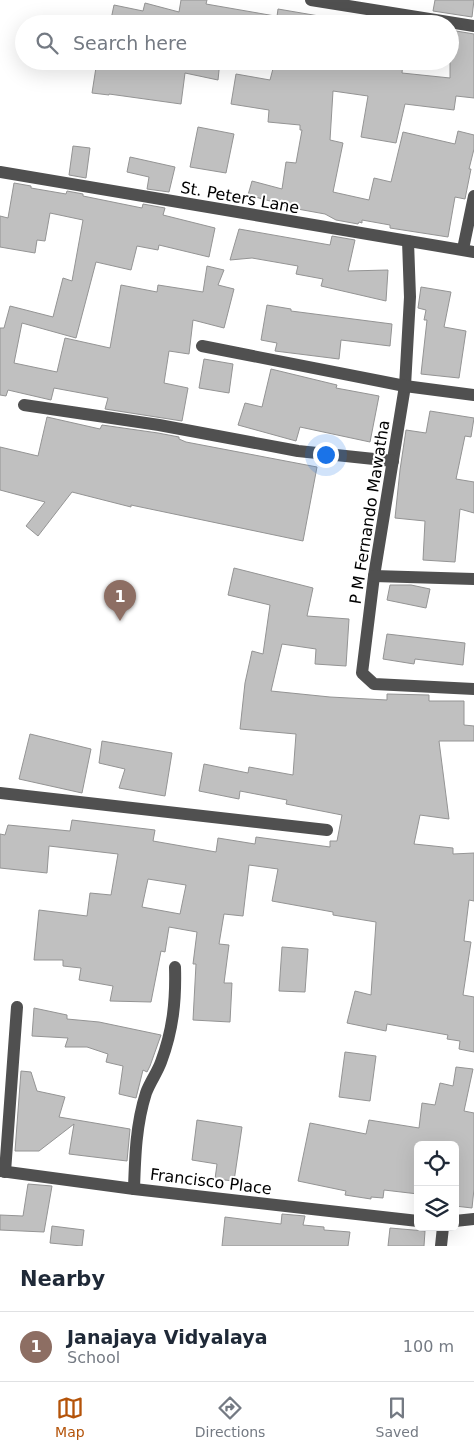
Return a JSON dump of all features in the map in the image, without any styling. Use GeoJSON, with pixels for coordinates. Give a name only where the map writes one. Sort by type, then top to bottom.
{"type":"FeatureCollection","features":[{"type":"Feature","properties":{"kind":"street"},"geometry":{"type":"LineString","coordinates":[[311,0],[405,15]]}},
{"type":"Feature","properties":{"kind":"street"},"geometry":{"type":"LineString","coordinates":[[459,24],[474,26]]}},
{"type":"Feature","properties":{"kind":"street","name":"St. Peters Lane"},"geometry":{"type":"LineString","coordinates":[[0,172],[468,250]]}},
{"type":"Feature","properties":{"kind":"street"},"geometry":{"type":"LineString","coordinates":[[468,250],[474,196]]}},
{"type":"Feature","properties":{"kind":"street","name":"P M Fernando Mawatha"},"geometry":{"type":"LineString","coordinates":[[408,241],[410,297],[405,386],[374,576],[362,673],[374,684],[474,689]]}},
{"type":"Feature","properties":{"kind":"street"},"geometry":{"type":"LineString","coordinates":[[202,346],[405,386],[474,395]]}},
{"type":"Feature","properties":{"kind":"street"},"geometry":{"type":"LineString","coordinates":[[24,405],[159,425],[298,451],[393,461]]}},
{"type":"Feature","properties":{"kind":"street"},"geometry":{"type":"LineString","coordinates":[[374,576],[474,579]]}},
{"type":"Feature","properties":{"kind":"street"},"geometry":{"type":"LineString","coordinates":[[0,794],[327,830]]}},
{"type":"Feature","properties":{"kind":"street"},"geometry":{"type":"LineString","coordinates":[[134,1188],[138,1125],[146,1092],[160,1064],[173,1021],[176,967]]}},
{"type":"Feature","properties":{"kind":"street"},"geometry":{"type":"LineString","coordinates":[[3,1171],[17,1007]]}},
{"type":"Feature","properties":{"kind":"street","name":"Francisco Place"},"geometry":{"type":"LineString","coordinates":[[3,1171],[414,1221]]}},
{"type":"Feature","properties":{"kind":"street"},"geometry":{"type":"LineString","coordinates":[[459,1221],[474,1219]]}},
{"type":"Feature","properties":{"kind":"street"},"geometry":{"type":"LineString","coordinates":[[441,1246],[443,1231]]}},
{"type":"Feature","properties":{"kind":"building"},"geometry":{"type":"Polygon","coordinates":[[[181,0],[207,0],[206,4],[269,15],[112,15],[114,5],[143,11],[145,3],[179,12],[181,0]]]}},
{"type":"Feature","properties":{"kind":"building"},"geometry":{"type":"Polygon","coordinates":[[[435,0],[474,0],[472,17],[433,11],[435,0]]]}},
{"type":"Feature","properties":{"kind":"building"},"geometry":{"type":"Polygon","coordinates":[[[278,9],[313,15],[277,15],[278,9]]]}},
{"type":"Feature","properties":{"kind":"building"},"geometry":{"type":"Polygon","coordinates":[[[459,32],[474,34],[474,98],[456,96],[454,110],[405,104],[396,143],[361,137],[368,96],[333,91],[330,140],[343,143],[333,192],[369,200],[374,178],[391,182],[403,132],[455,144],[458,131],[474,135],[474,149],[465,199],[455,197],[448,237],[390,228],[390,225],[362,220],[362,223],[359,222],[358,224],[336,220],[325,214],[281,206],[281,204],[248,195],[252,181],[282,189],[286,162],[296,163],[302,130],[300,130],[300,125],[268,122],[269,110],[231,104],[236,74],[270,80],[273,70],[402,70],[402,73],[450,78],[450,70],[459,70],[459,32]]]}},
{"type":"Feature","properties":{"kind":"building"},"geometry":{"type":"Polygon","coordinates":[[[96,70],[219,70],[218,80],[185,73],[181,104],[92,93],[96,70]]]}},
{"type":"Feature","properties":{"kind":"building"},"geometry":{"type":"Polygon","coordinates":[[[198,127],[234,134],[226,173],[190,167],[198,127]]]}},
{"type":"Feature","properties":{"kind":"building"},"geometry":{"type":"Polygon","coordinates":[[[73,146],[90,148],[86,178],[69,175],[73,146]]]}},
{"type":"Feature","properties":{"kind":"building"},"geometry":{"type":"Polygon","coordinates":[[[130,157],[175,167],[169,192],[147,189],[149,177],[127,172],[130,157]]]}},
{"type":"Feature","properties":{"kind":"building"},"geometry":{"type":"Polygon","coordinates":[[[14,183],[66,194],[67,191],[83,194],[83,196],[142,208],[143,204],[165,208],[163,215],[215,228],[209,257],[159,245],[158,250],[137,246],[131,270],[96,262],[76,338],[22,323],[14,363],[57,372],[65,338],[110,348],[121,285],[157,292],[158,285],[203,292],[207,266],[224,270],[218,285],[234,289],[224,328],[193,320],[189,354],[169,351],[164,383],[188,388],[182,421],[105,409],[108,398],[54,388],[51,400],[8,390],[6,396],[0,395],[0,328],[4,328],[10,306],[53,317],[63,278],[72,281],[83,220],[50,213],[45,241],[37,240],[35,253],[0,247],[0,216],[8,218],[14,183]]]}},
{"type":"Feature","properties":{"kind":"building"},"geometry":{"type":"Polygon","coordinates":[[[239,229],[330,245],[332,236],[355,240],[348,271],[388,270],[386,301],[321,286],[323,279],[296,274],[298,266],[252,258],[230,260],[239,229]]]}},
{"type":"Feature","properties":{"kind":"building"},"geometry":{"type":"Polygon","coordinates":[[[421,287],[451,292],[444,327],[466,331],[459,378],[421,374],[427,320],[424,320],[426,310],[418,308],[421,287]]]}},
{"type":"Feature","properties":{"kind":"building"},"geometry":{"type":"Polygon","coordinates":[[[267,305],[291,309],[291,311],[392,324],[390,346],[341,340],[339,359],[275,351],[277,343],[261,340],[267,305]]]}},
{"type":"Feature","properties":{"kind":"building"},"geometry":{"type":"Polygon","coordinates":[[[204,359],[233,364],[229,393],[199,388],[204,359]]]}},
{"type":"Feature","properties":{"kind":"building"},"geometry":{"type":"Polygon","coordinates":[[[271,369],[337,385],[336,388],[379,396],[370,442],[300,427],[296,441],[238,425],[245,403],[262,407],[271,369]]]}},
{"type":"Feature","properties":{"kind":"building"},"geometry":{"type":"Polygon","coordinates":[[[430,411],[474,418],[471,437],[465,436],[456,479],[474,482],[474,513],[460,509],[455,562],[423,560],[425,521],[395,518],[406,430],[426,433],[430,411]]]}},
{"type":"Feature","properties":{"kind":"building"},"geometry":{"type":"Polygon","coordinates":[[[47,417],[100,429],[102,425],[158,433],[179,437],[179,439],[186,442],[317,467],[303,541],[131,505],[131,507],[72,492],[38,536],[26,526],[45,502],[0,490],[0,447],[38,456],[47,417]]]}},
{"type":"Feature","properties":{"kind":"building"},"geometry":{"type":"Polygon","coordinates":[[[234,568],[313,588],[307,616],[349,619],[346,666],[315,664],[316,649],[282,644],[271,691],[387,700],[387,694],[429,695],[429,701],[464,701],[464,725],[474,726],[474,741],[439,741],[449,819],[420,815],[414,844],[453,848],[453,854],[474,853],[474,901],[469,900],[464,941],[471,942],[463,995],[474,997],[474,1052],[459,1049],[460,1041],[447,1039],[448,1035],[387,1024],[386,1031],[347,1023],[355,991],[371,995],[376,922],[333,915],[333,912],[272,901],[278,869],[249,865],[243,916],[224,914],[219,944],[229,945],[224,983],[232,983],[230,1022],[193,1020],[196,964],[193,964],[197,932],[169,927],[165,952],[161,951],[151,1002],[110,1001],[113,986],[79,980],[81,968],[63,966],[63,960],[34,960],[39,910],[87,916],[90,893],[111,895],[118,854],[49,846],[47,873],[0,868],[0,834],[5,835],[8,825],[70,831],[72,820],[155,830],[153,841],[216,852],[218,838],[255,844],[256,837],[330,847],[330,841],[337,841],[342,815],[286,804],[287,800],[240,791],[239,799],[199,791],[204,764],[248,773],[249,767],[293,775],[296,734],[240,729],[245,683],[252,651],[263,654],[270,605],[228,595],[234,568]],[[148,879],[142,907],[180,914],[186,885],[148,879]]]}},
{"type":"Feature","properties":{"kind":"building"},"geometry":{"type":"Polygon","coordinates":[[[390,585],[411,585],[430,589],[426,608],[387,600],[390,585]]]}},
{"type":"Feature","properties":{"kind":"building"},"geometry":{"type":"Polygon","coordinates":[[[387,634],[465,643],[463,665],[415,659],[414,664],[383,659],[387,634]]]}},
{"type":"Feature","properties":{"kind":"building"},"geometry":{"type":"Polygon","coordinates":[[[30,734],[91,749],[82,793],[19,779],[30,734]]]}},
{"type":"Feature","properties":{"kind":"building"},"geometry":{"type":"Polygon","coordinates":[[[102,741],[172,753],[165,796],[119,788],[125,769],[99,763],[102,741]]]}},
{"type":"Feature","properties":{"kind":"building"},"geometry":{"type":"Polygon","coordinates":[[[282,947],[308,949],[305,992],[279,991],[282,947]]]}},
{"type":"Feature","properties":{"kind":"building"},"geometry":{"type":"Polygon","coordinates":[[[34,1008],[67,1015],[67,1019],[99,1022],[161,1035],[147,1072],[143,1070],[136,1098],[119,1094],[123,1066],[106,1062],[108,1054],[87,1047],[65,1047],[68,1038],[32,1036],[34,1008]]]}},
{"type":"Feature","properties":{"kind":"building"},"geometry":{"type":"Polygon","coordinates":[[[345,1052],[376,1056],[370,1101],[339,1097],[345,1052]]]}},
{"type":"Feature","properties":{"kind":"building"},"geometry":{"type":"Polygon","coordinates":[[[456,1067],[473,1069],[464,1111],[474,1113],[474,1189],[472,1208],[459,1206],[459,1141],[414,1141],[414,1194],[384,1190],[383,1198],[371,1197],[371,1199],[345,1195],[346,1191],[298,1181],[310,1123],[366,1134],[369,1120],[419,1128],[422,1103],[435,1105],[440,1083],[453,1086],[456,1067]]]}},
{"type":"Feature","properties":{"kind":"building"},"geometry":{"type":"Polygon","coordinates":[[[21,1071],[31,1072],[37,1091],[65,1097],[59,1117],[130,1129],[127,1161],[69,1154],[74,1124],[39,1151],[15,1151],[21,1071]]]}},
{"type":"Feature","properties":{"kind":"building"},"geometry":{"type":"Polygon","coordinates":[[[197,1120],[242,1127],[234,1181],[215,1179],[217,1164],[192,1160],[197,1120]]]}},
{"type":"Feature","properties":{"kind":"building"},"geometry":{"type":"Polygon","coordinates":[[[28,1184],[52,1186],[44,1232],[0,1230],[0,1215],[23,1216],[28,1184]]]}},
{"type":"Feature","properties":{"kind":"building"},"geometry":{"type":"Polygon","coordinates":[[[282,1214],[305,1216],[303,1225],[324,1227],[324,1230],[350,1232],[348,1246],[222,1246],[225,1217],[281,1224],[282,1214]]]}},
{"type":"Feature","properties":{"kind":"building"},"geometry":{"type":"Polygon","coordinates":[[[52,1226],[84,1230],[82,1246],[50,1243],[52,1226]]]}},
{"type":"Feature","properties":{"kind":"building"},"geometry":{"type":"Polygon","coordinates":[[[390,1228],[425,1231],[424,1246],[388,1246],[390,1228]]]}},
{"type":"Feature","properties":{"kind":"place","name":"Janajaya Vidyalaya"},"geometry":{"type":"Point","coordinates":[120,621]}}]}
